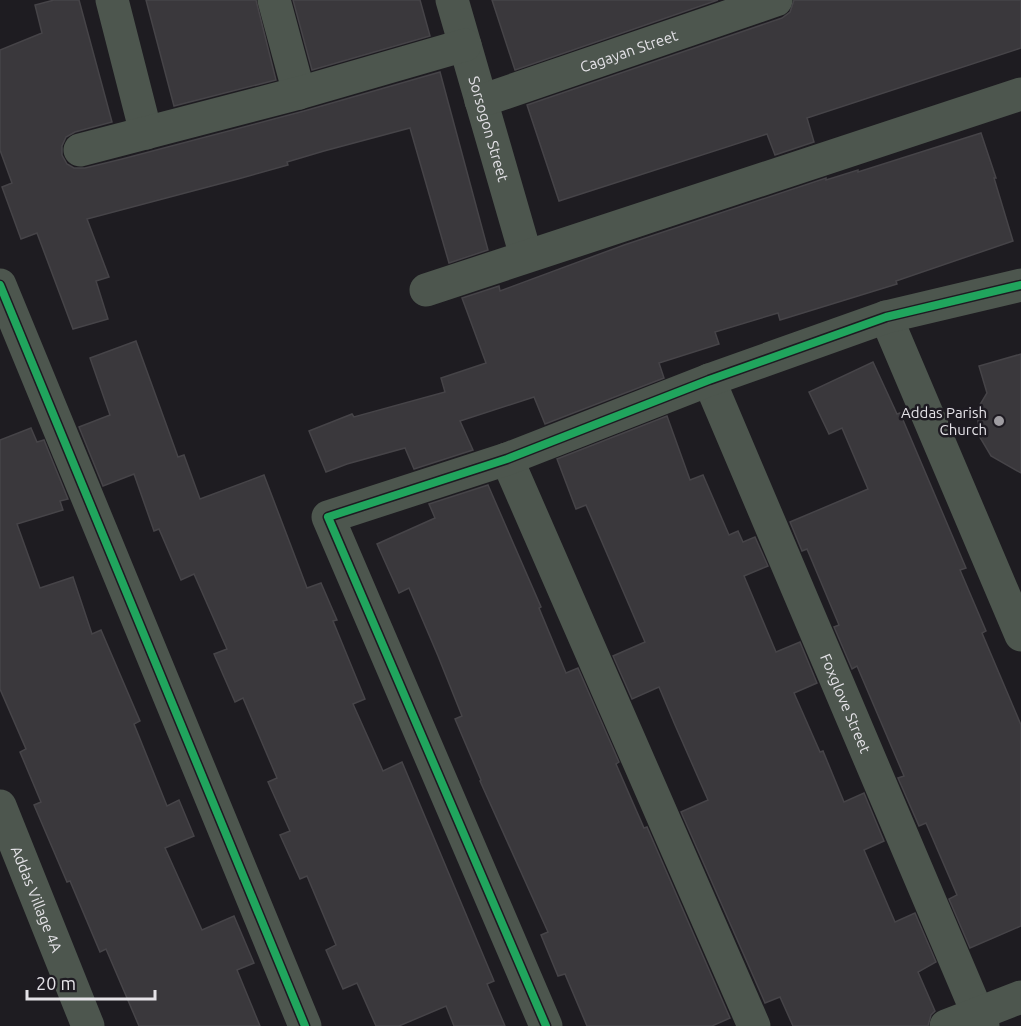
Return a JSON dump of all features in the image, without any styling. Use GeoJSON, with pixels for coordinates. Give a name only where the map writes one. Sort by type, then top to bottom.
{"type":"FeatureCollection","features":[{"type":"Feature","properties":{"kind":"street"},"geometry":{"type":"LineString","coordinates":[[112,0],[146,133]]}},
{"type":"Feature","properties":{"kind":"street"},"geometry":{"type":"LineString","coordinates":[[274,0],[299,93]]}},
{"type":"Feature","properties":{"kind":"street","name":"Sorsogon Street"},"geometry":{"type":"LineString","coordinates":[[452,0],[526,256]]}},
{"type":"Feature","properties":{"kind":"street","name":"Cagayan Street"},"geometry":{"type":"LineString","coordinates":[[481,101],[776,0]]}},
{"type":"Feature","properties":{"kind":"street"},"geometry":{"type":"LineString","coordinates":[[80,150],[299,93],[465,45]]}},
{"type":"Feature","properties":{"kind":"street"},"geometry":{"type":"LineString","coordinates":[[426,290],[1021,94]]}},
{"type":"Feature","properties":{"kind":"street"},"geometry":{"type":"LineString","coordinates":[[0,285],[305,1026]]}},
{"type":"Feature","properties":{"kind":"street"},"geometry":{"type":"LineString","coordinates":[[546,1026],[328,517],[507,459],[709,380],[886,317],[1021,285]]}},
{"type":"Feature","properties":{"kind":"street"},"geometry":{"type":"LineString","coordinates":[[886,317],[1021,635]]}},
{"type":"Feature","properties":{"kind":"street","name":"Foxglove Street"},"geometry":{"type":"LineString","coordinates":[[709,380],[981,1020]]}},
{"type":"Feature","properties":{"kind":"street"},"geometry":{"type":"LineString","coordinates":[[507,459],[753,1026]]}},
{"type":"Feature","properties":{"kind":"street","name":"Addas Village 4A"},"geometry":{"type":"LineString","coordinates":[[0,806],[88,1026]]}},
{"type":"Feature","properties":{"kind":"street"},"geometry":{"type":"LineString","coordinates":[[946,1026],[981,1020],[1021,997]]}},
{"type":"Feature","properties":{"kind":"building"},"geometry":{"type":"Polygon","coordinates":[[[54,0],[79,0],[112,122],[75,132],[66,137],[62,146],[62,155],[67,164],[74,168],[85,168],[122,159],[440,72],[488,250],[449,263],[410,128],[287,162],[288,165],[87,219],[109,277],[96,281],[108,319],[73,329],[37,233],[21,239],[2,187],[12,183],[0,150],[0,50],[42,33],[35,5],[54,0]]]}},
{"type":"Feature","properties":{"kind":"building"},"geometry":{"type":"Polygon","coordinates":[[[146,0],[256,0],[276,80],[174,106],[146,0]]]}},
{"type":"Feature","properties":{"kind":"building"},"geometry":{"type":"Polygon","coordinates":[[[293,0],[420,0],[430,36],[312,70],[293,0]]]}},
{"type":"Feature","properties":{"kind":"building"},"geometry":{"type":"Polygon","coordinates":[[[492,0],[718,0],[515,70],[492,0]]]}},
{"type":"Feature","properties":{"kind":"building"},"geometry":{"type":"Polygon","coordinates":[[[794,0],[1021,0],[1021,48],[807,118],[814,142],[775,155],[767,134],[559,201],[527,105],[782,18],[790,12],[794,0]]]}},
{"type":"Feature","properties":{"kind":"building"},"geometry":{"type":"Polygon","coordinates":[[[981,133],[1013,241],[896,281],[897,284],[780,320],[778,313],[715,332],[719,344],[659,363],[664,378],[545,424],[534,397],[460,421],[473,450],[414,469],[405,448],[326,472],[309,431],[352,414],[354,417],[445,392],[441,378],[486,363],[462,298],[499,286],[500,291],[624,245],[826,178],[826,180],[858,170],[858,172],[981,133]]]}},
{"type":"Feature","properties":{"kind":"building"},"geometry":{"type":"Polygon","coordinates":[[[136,341],[178,457],[184,455],[200,499],[264,475],[307,588],[321,583],[337,620],[333,621],[365,699],[353,704],[383,771],[402,762],[494,981],[487,984],[505,1026],[454,1026],[446,1006],[399,1026],[376,1026],[357,983],[343,989],[326,950],[336,945],[307,876],[300,879],[280,835],[290,831],[268,782],[277,778],[243,698],[235,702],[214,654],[227,649],[194,574],[181,580],[159,529],[154,531],[134,474],[103,486],[79,427],[110,415],[90,358],[136,341]]]}},
{"type":"Feature","properties":{"kind":"building","name":"Addas Parish Church"},"geometry":{"type":"Polygon","coordinates":[[[1021,354],[1021,473],[991,456],[978,434],[978,408],[987,393],[979,366],[1021,354]]]}},
{"type":"Feature","properties":{"kind":"building"},"geometry":{"type":"Polygon","coordinates":[[[873,362],[897,414],[900,413],[966,568],[960,570],[986,631],[982,633],[1021,725],[1021,926],[970,948],[949,899],[957,895],[926,823],[919,826],[898,778],[904,776],[857,666],[852,669],[834,627],[839,625],[807,549],[802,551],[790,522],[868,489],[842,428],[829,434],[809,392],[873,362]]]}},
{"type":"Feature","properties":{"kind":"building"},"geometry":{"type":"Polygon","coordinates":[[[667,416],[690,480],[703,475],[729,535],[738,531],[743,542],[755,537],[768,566],[744,576],[776,652],[800,642],[817,683],[794,693],[820,752],[823,751],[844,802],[864,793],[884,841],[864,850],[895,922],[915,913],[936,962],[918,972],[935,1011],[931,1015],[928,1026],[793,1026],[780,997],[765,1003],[681,812],[708,800],[659,687],[632,699],[613,656],[645,642],[586,505],[576,509],[557,459],[667,416]]]}},
{"type":"Feature","properties":{"kind":"building"},"geometry":{"type":"Polygon","coordinates":[[[31,428],[37,442],[44,440],[68,499],[60,501],[63,510],[17,524],[40,588],[73,577],[92,634],[101,630],[140,721],[134,724],[167,806],[179,800],[194,836],[165,848],[202,930],[234,916],[254,963],[237,970],[260,1026],[139,1026],[106,949],[100,952],[34,805],[41,802],[20,752],[26,749],[0,689],[0,440],[31,428]]]}},
{"type":"Feature","properties":{"kind":"building"},"geometry":{"type":"Polygon","coordinates":[[[488,485],[541,607],[539,608],[566,673],[578,668],[619,762],[616,764],[644,828],[647,827],[730,1018],[712,1026],[587,1026],[565,974],[558,976],[541,935],[548,932],[480,781],[455,719],[462,716],[409,588],[399,593],[377,544],[435,518],[429,504],[488,485]]]}},
{"type":"Feature","properties":{"kind":"cycle path"},"geometry":{"type":"LineString","coordinates":[[0,285],[305,1026]]}},
{"type":"Feature","properties":{"kind":"cycle path"},"geometry":{"type":"LineString","coordinates":[[546,1026],[328,517],[507,459],[709,380],[886,317],[1021,285]]}},
{"type":"Feature","properties":{"kind":"place","name":"Addas Parish Church"},"geometry":{"type":"Point","coordinates":[999,421]}}]}
